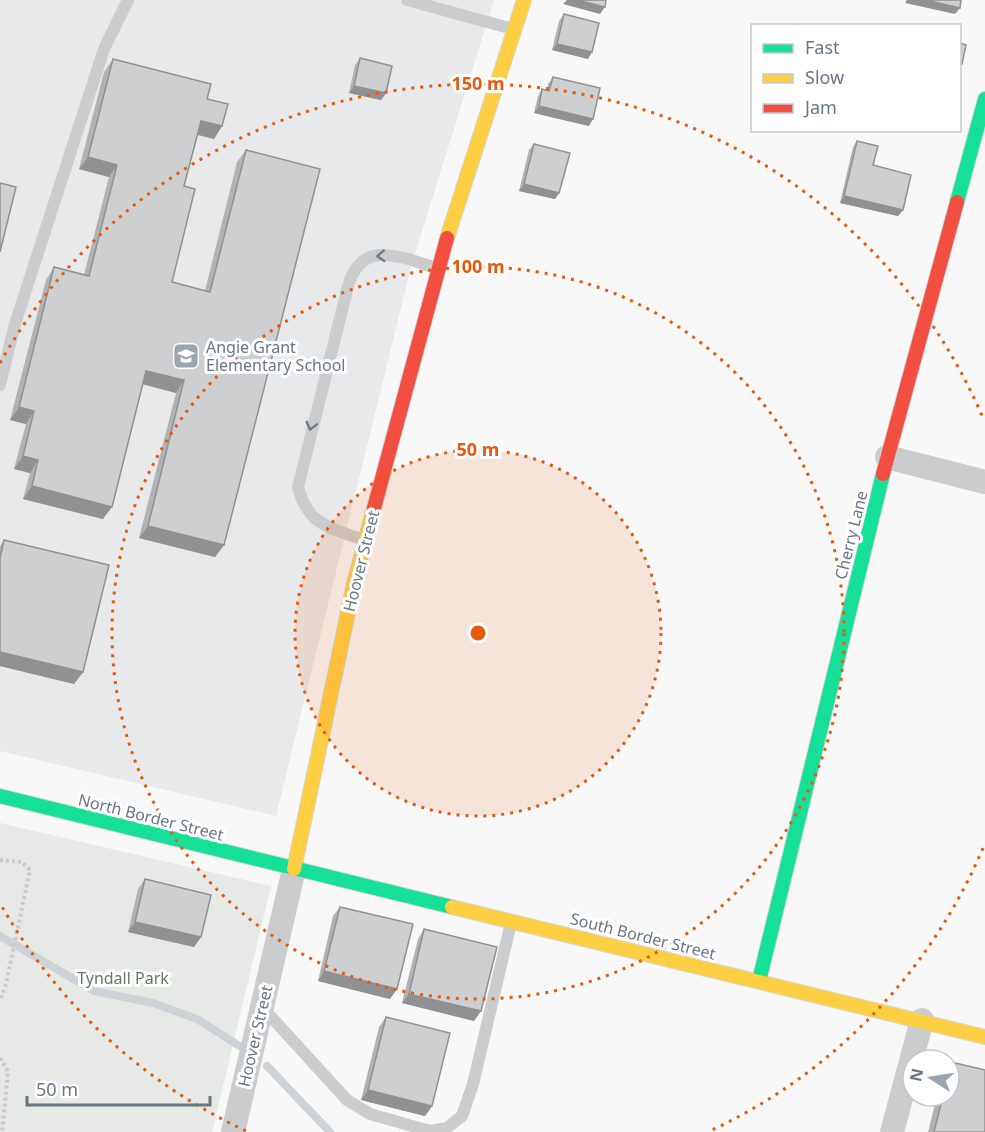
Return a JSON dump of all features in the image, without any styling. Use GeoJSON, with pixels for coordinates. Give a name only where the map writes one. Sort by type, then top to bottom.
{"type":"FeatureCollection","features":[{"type":"Feature","properties":{"kind":"street","name":"Hoover Street"},"geometry":{"type":"LineString","coordinates":[[233,1132],[294,869],[366,540],[438,268],[524,0]]}},
{"type":"Feature","properties":{"kind":"street","name":"Cherry Lane"},"geometry":{"type":"LineString","coordinates":[[759,981],[887,457],[985,99]]}},
{"type":"Feature","properties":{"kind":"street"},"geometry":{"type":"LineString","coordinates":[[887,457],[985,482]]}},
{"type":"Feature","properties":{"kind":"street","name":"North Border Street"},"geometry":{"type":"LineString","coordinates":[[0,796],[294,869]]}},
{"type":"Feature","properties":{"kind":"street","name":"South Border Street"},"geometry":{"type":"LineString","coordinates":[[294,869],[985,1037]]}},
{"type":"Feature","properties":{"kind":"street"},"geometry":{"type":"LineString","coordinates":[[892,1132],[922,1020]]}},
{"type":"Feature","properties":{"kind":"lane"},"geometry":{"type":"LineString","coordinates":[[0,385],[15,324],[104,49],[128,0]]}},
{"type":"Feature","properties":{"kind":"lane"},"geometry":{"type":"LineString","coordinates":[[407,0],[514,29]]}},
{"type":"Feature","properties":{"kind":"lane"},"geometry":{"type":"LineString","coordinates":[[366,540],[322,524],[311,517],[302,502],[298,487],[348,286],[352,271],[364,258],[381,254],[438,268]]}},
{"type":"Feature","properties":{"kind":"lane"},"geometry":{"type":"LineString","coordinates":[[262,1007],[347,1100],[370,1114],[430,1131],[447,1128],[462,1116],[473,1084],[511,921]]}},
{"type":"Feature","properties":{"kind":"path"},"geometry":{"type":"LineString","coordinates":[[0,860],[22,862],[30,870],[6,984],[0,1001]]}},
{"type":"Feature","properties":{"kind":"path"},"geometry":{"type":"LineString","coordinates":[[0,1058],[8,1071],[2,1132]]}},
{"type":"Feature","properties":{"kind":"shaded area"},"geometry":{"type":"Polygon","coordinates":[[[0,0],[494,0],[411,267],[276,816],[0,751],[0,0]]]}},
{"type":"Feature","properties":{"kind":"green space","name":"Tyndall Park"},"geometry":{"type":"Polygon","coordinates":[[[0,823],[271,886],[212,1132],[0,1132],[0,823]]]}},
{"type":"Feature","properties":{"kind":"building"},"geometry":{"type":"Polygon","coordinates":[[[577,0],[606,0],[605,7],[577,0]]]}},
{"type":"Feature","properties":{"kind":"building"},"geometry":{"type":"Polygon","coordinates":[[[926,0],[961,0],[960,8],[926,0]]]}},
{"type":"Feature","properties":{"kind":"building"},"geometry":{"type":"Polygon","coordinates":[[[564,14],[599,23],[592,52],[557,44],[564,14]]]}},
{"type":"Feature","properties":{"kind":"building"},"geometry":{"type":"Polygon","coordinates":[[[961,43],[966,45],[961,64],[961,43]]]}},
{"type":"Feature","properties":{"kind":"building"},"geometry":{"type":"Polygon","coordinates":[[[360,58],[392,66],[386,93],[354,86],[360,58]]]}},
{"type":"Feature","properties":{"kind":"building"},"geometry":{"type":"Polygon","coordinates":[[[113,59],[211,84],[207,99],[228,104],[222,126],[201,121],[184,186],[195,189],[172,282],[210,292],[246,150],[320,169],[224,545],[148,526],[184,380],[146,371],[112,507],[32,486],[38,460],[23,456],[34,411],[19,407],[54,267],[89,276],[117,165],[88,157],[113,59]]]}},
{"type":"Feature","properties":{"kind":"building"},"geometry":{"type":"Polygon","coordinates":[[[553,77],[600,88],[593,119],[539,106],[542,89],[549,91],[553,77]]]}},
{"type":"Feature","properties":{"kind":"building"},"geometry":{"type":"Polygon","coordinates":[[[857,141],[878,146],[873,165],[911,175],[903,210],[844,196],[857,141]]]}},
{"type":"Feature","properties":{"kind":"building"},"geometry":{"type":"Polygon","coordinates":[[[534,144],[570,153],[559,193],[524,184],[534,144]]]}},
{"type":"Feature","properties":{"kind":"building"},"geometry":{"type":"Polygon","coordinates":[[[0,183],[16,187],[0,252],[0,183]]]}},
{"type":"Feature","properties":{"kind":"building"},"geometry":{"type":"Polygon","coordinates":[[[4,540],[109,565],[83,672],[0,652],[0,558],[4,540]]]}},
{"type":"Feature","properties":{"kind":"building"},"geometry":{"type":"Polygon","coordinates":[[[145,879],[211,895],[201,937],[135,922],[145,879]]]}},
{"type":"Feature","properties":{"kind":"building"},"geometry":{"type":"Polygon","coordinates":[[[340,907],[413,924],[397,989],[324,971],[340,907]]]}},
{"type":"Feature","properties":{"kind":"building"},"geometry":{"type":"Polygon","coordinates":[[[424,929],[497,947],[481,1011],[409,994],[424,929]]]}},
{"type":"Feature","properties":{"kind":"building"},"geometry":{"type":"Polygon","coordinates":[[[386,1017],[450,1033],[432,1106],[368,1090],[386,1017]]]}},
{"type":"Feature","properties":{"kind":"building"},"geometry":{"type":"Polygon","coordinates":[[[961,1064],[985,1070],[985,1132],[934,1132],[940,1108],[961,1108],[961,1064]]]}},
{"type":"Feature","properties":{"kind":"waterway"},"geometry":{"type":"LineString","coordinates":[[0,936],[94,991],[153,1003],[197,1019],[241,1047]]}},
{"type":"Feature","properties":{"kind":"waterway"},"geometry":{"type":"LineString","coordinates":[[267,1066],[330,1132]]}},
{"type":"Feature","properties":{"kind":"traffic: fast"},"geometry":{"type":"LineString","coordinates":[[957,202],[985,99]]}},
{"type":"Feature","properties":{"kind":"traffic: fast"},"geometry":{"type":"LineString","coordinates":[[759,981],[883,474]]}},
{"type":"Feature","properties":{"kind":"traffic: fast"},"geometry":{"type":"LineString","coordinates":[[0,796],[452,907]]}},
{"type":"Feature","properties":{"kind":"traffic: slow"},"geometry":{"type":"LineString","coordinates":[[447,238],[524,0]]}},
{"type":"Feature","properties":{"kind":"traffic: slow"},"geometry":{"type":"LineString","coordinates":[[294,869],[354,584],[374,508]]}},
{"type":"Feature","properties":{"kind":"traffic: slow"},"geometry":{"type":"LineString","coordinates":[[452,907],[985,1037]]}},
{"type":"Feature","properties":{"kind":"traffic: jam"},"geometry":{"type":"LineString","coordinates":[[883,474],[957,202]]}},
{"type":"Feature","properties":{"kind":"traffic: jam"},"geometry":{"type":"LineString","coordinates":[[374,508],[447,238]]}},
{"type":"Feature","properties":{"kind":"place","name":"Angie Grant Elementary School"},"geometry":{"type":"Point","coordinates":[186,356]}}]}
